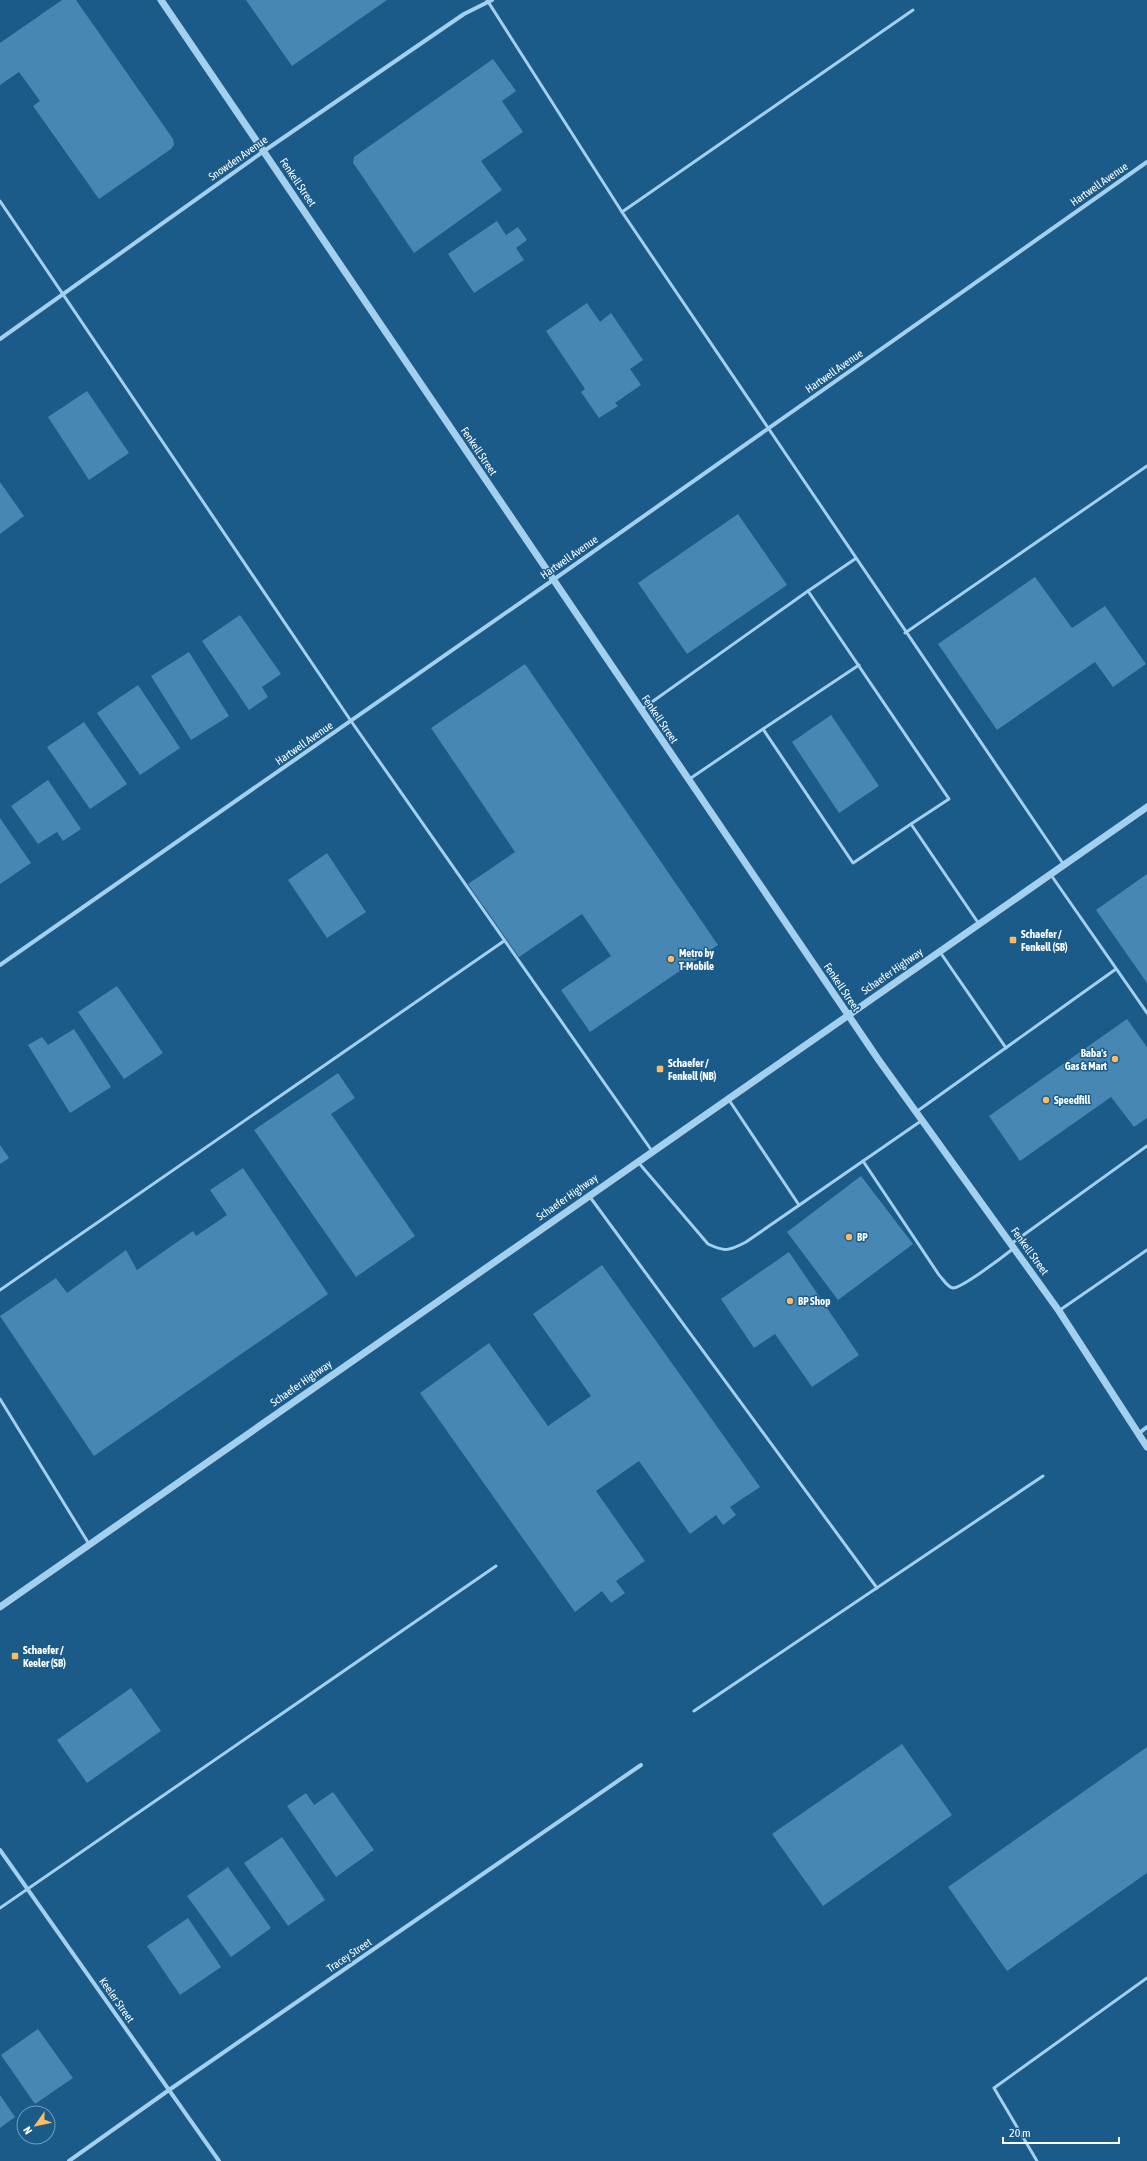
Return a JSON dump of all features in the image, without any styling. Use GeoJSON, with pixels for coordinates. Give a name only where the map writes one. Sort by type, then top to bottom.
{"type":"FeatureCollection","features":[{"type":"Feature","properties":{"kind":"street","name":"Fenkell Street"},"geometry":{"type":"LineString","coordinates":[[161,0],[915,1113],[1059,1311],[1147,1448]]}},
{"type":"Feature","properties":{"kind":"street","name":"Snowden Avenue"},"geometry":{"type":"LineString","coordinates":[[0,339],[264,151],[464,14],[489,1]]}},
{"type":"Feature","properties":{"kind":"street","name":"Hartwell Avenue"},"geometry":{"type":"LineString","coordinates":[[0,965],[553,580],[1147,162]]}},
{"type":"Feature","properties":{"kind":"street","name":"Schaefer Highway"},"geometry":{"type":"LineString","coordinates":[[0,1607],[1147,807]]}},
{"type":"Feature","properties":{"kind":"street"},"geometry":{"type":"LineString","coordinates":[[1137,1434],[1147,1427]]}},
{"type":"Feature","properties":{"kind":"street","name":"Tracey Street"},"geometry":{"type":"LineString","coordinates":[[69,2161],[169,2090],[641,1765]]}},
{"type":"Feature","properties":{"kind":"street","name":"Keeler Street"},"geometry":{"type":"LineString","coordinates":[[0,1850],[219,2161]]}},
{"type":"Feature","properties":{"kind":"lane"},"geometry":{"type":"LineString","coordinates":[[489,1],[622,212],[767,429],[1064,865]]}},
{"type":"Feature","properties":{"kind":"lane"},"geometry":{"type":"LineString","coordinates":[[622,212],[913,10]]}},
{"type":"Feature","properties":{"kind":"lane"},"geometry":{"type":"LineString","coordinates":[[0,201],[351,721],[652,1151]]}},
{"type":"Feature","properties":{"kind":"lane"},"geometry":{"type":"LineString","coordinates":[[906,633],[1147,466]]}},
{"type":"Feature","properties":{"kind":"lane"},"geometry":{"type":"LineString","coordinates":[[641,710],[855,559]]}},
{"type":"Feature","properties":{"kind":"lane"},"geometry":{"type":"LineString","coordinates":[[763,729],[853,863],[949,799],[808,591]]}},
{"type":"Feature","properties":{"kind":"lane"},"geometry":{"type":"LineString","coordinates":[[688,780],[859,665]]}},
{"type":"Feature","properties":{"kind":"lane"},"geometry":{"type":"LineString","coordinates":[[912,824],[979,924]]}},
{"type":"Feature","properties":{"kind":"lane"},"geometry":{"type":"LineString","coordinates":[[1051,874],[1147,1013]]}},
{"type":"Feature","properties":{"kind":"lane"},"geometry":{"type":"LineString","coordinates":[[0,1290],[504,941]]}},
{"type":"Feature","properties":{"kind":"lane"},"geometry":{"type":"LineString","coordinates":[[939,952],[1006,1048]]}},
{"type":"Feature","properties":{"kind":"lane"},"geometry":{"type":"LineString","coordinates":[[915,1113],[1116,969]]}},
{"type":"Feature","properties":{"kind":"lane"},"geometry":{"type":"LineString","coordinates":[[728,1099],[799,1205]]}},
{"type":"Feature","properties":{"kind":"lane"},"geometry":{"type":"LineString","coordinates":[[637,1162],[708,1244],[721,1250],[732,1249],[746,1242],[921,1121]]}},
{"type":"Feature","properties":{"kind":"lane"},"geometry":{"type":"LineString","coordinates":[[863,1161],[939,1275],[949,1287],[954,1288],[964,1283],[1147,1146]]}},
{"type":"Feature","properties":{"kind":"lane"},"geometry":{"type":"LineString","coordinates":[[589,1195],[877,1588]]}},
{"type":"Feature","properties":{"kind":"lane"},"geometry":{"type":"LineString","coordinates":[[1059,1311],[1147,1250]]}},
{"type":"Feature","properties":{"kind":"lane"},"geometry":{"type":"LineString","coordinates":[[0,1399],[90,1544]]}},
{"type":"Feature","properties":{"kind":"lane"},"geometry":{"type":"LineString","coordinates":[[694,1711],[1043,1476]]}},
{"type":"Feature","properties":{"kind":"lane"},"geometry":{"type":"LineString","coordinates":[[0,1908],[496,1566]]}},
{"type":"Feature","properties":{"kind":"lane"},"geometry":{"type":"LineString","coordinates":[[1037,2161],[994,2088],[1147,1978]]}},
{"type":"Feature","properties":{"kind":"building"},"geometry":{"type":"Polygon","coordinates":[[[62,0],[76,0],[173,139],[174,145],[171,149],[99,199],[33,106],[40,101],[19,72],[0,85],[0,43],[62,0]]]}},
{"type":"Feature","properties":{"kind":"building"},"geometry":{"type":"Polygon","coordinates":[[[246,0],[387,0],[292,66],[246,0]]]}},
{"type":"Feature","properties":{"kind":"building"},"geometry":{"type":"Polygon","coordinates":[[[493,59],[516,91],[502,101],[523,132],[481,161],[502,190],[414,253],[353,163],[354,157],[493,59]]]}},
{"type":"Feature","properties":{"kind":"building"},"geometry":{"type":"Polygon","coordinates":[[[497,221],[506,235],[518,227],[527,240],[516,248],[524,260],[474,293],[448,254],[497,221]]]}},
{"type":"Feature","properties":{"kind":"building"},"geometry":{"type":"Polygon","coordinates":[[[587,303],[600,322],[611,313],[643,360],[630,369],[641,385],[615,403],[618,406],[599,418],[581,392],[585,389],[546,331],[587,303]]]}},
{"type":"Feature","properties":{"kind":"building"},"geometry":{"type":"Polygon","coordinates":[[[87,391],[129,453],[89,480],[48,417],[87,391]]]}},
{"type":"Feature","properties":{"kind":"building"},"geometry":{"type":"Polygon","coordinates":[[[0,482],[24,516],[0,534],[0,482]]]}},
{"type":"Feature","properties":{"kind":"building"},"geometry":{"type":"Polygon","coordinates":[[[738,514],[787,585],[687,654],[638,583],[738,514]]]}},
{"type":"Feature","properties":{"kind":"building"},"geometry":{"type":"Polygon","coordinates":[[[1035,577],[1072,628],[1105,606],[1146,664],[1113,687],[1095,662],[997,730],[938,644],[1035,577]]]}},
{"type":"Feature","properties":{"kind":"building"},"geometry":{"type":"Polygon","coordinates":[[[240,615],[281,674],[262,687],[268,697],[249,710],[202,641],[240,615]]]}},
{"type":"Feature","properties":{"kind":"building"},"geometry":{"type":"Polygon","coordinates":[[[189,652],[229,716],[191,740],[151,676],[189,652]]]}},
{"type":"Feature","properties":{"kind":"building"},"geometry":{"type":"Polygon","coordinates":[[[525,664],[718,945],[590,1032],[561,990],[611,956],[582,914],[519,957],[468,884],[515,852],[431,728],[525,664]]]}},
{"type":"Feature","properties":{"kind":"building"},"geometry":{"type":"Polygon","coordinates":[[[138,685],[180,748],[140,775],[97,713],[138,685]]]}},
{"type":"Feature","properties":{"kind":"building"},"geometry":{"type":"Polygon","coordinates":[[[831,715],[879,786],[839,813],[792,742],[831,715]]]}},
{"type":"Feature","properties":{"kind":"building"},"geometry":{"type":"Polygon","coordinates":[[[84,722],[127,784],[90,809],[47,747],[84,722]]]}},
{"type":"Feature","properties":{"kind":"building"},"geometry":{"type":"Polygon","coordinates":[[[48,780],[81,829],[63,841],[57,832],[38,844],[11,806],[48,780]]]}},
{"type":"Feature","properties":{"kind":"building"},"geometry":{"type":"Polygon","coordinates":[[[0,818],[31,863],[0,884],[0,818]]]}},
{"type":"Feature","properties":{"kind":"building"},"geometry":{"type":"Polygon","coordinates":[[[327,853],[366,912],[327,938],[288,880],[327,853]]]}},
{"type":"Feature","properties":{"kind":"building"},"geometry":{"type":"Polygon","coordinates":[[[1147,874],[1147,983],[1096,910],[1147,874]]]}},
{"type":"Feature","properties":{"kind":"building"},"geometry":{"type":"Polygon","coordinates":[[[117,986],[163,1053],[124,1079],[78,1012],[117,986]]]}},
{"type":"Feature","properties":{"kind":"building"},"geometry":{"type":"Polygon","coordinates":[[[1127,1019],[1147,1047],[1147,1118],[1134,1127],[1111,1097],[1020,1161],[989,1116],[1127,1019]]]}},
{"type":"Feature","properties":{"kind":"building"},"geometry":{"type":"Polygon","coordinates":[[[74,1029],[111,1087],[70,1113],[28,1045],[42,1037],[48,1045],[74,1029]]]}},
{"type":"Feature","properties":{"kind":"building"},"geometry":{"type":"Polygon","coordinates":[[[338,1073],[355,1098],[331,1114],[415,1236],[356,1277],[254,1130],[338,1073]]]}},
{"type":"Feature","properties":{"kind":"building"},"geometry":{"type":"Polygon","coordinates":[[[0,1145],[9,1158],[0,1164],[0,1145]]]}},
{"type":"Feature","properties":{"kind":"building"},"geometry":{"type":"Polygon","coordinates":[[[243,1168],[328,1294],[94,1456],[0,1316],[56,1278],[67,1293],[126,1250],[137,1270],[193,1231],[196,1236],[227,1215],[210,1190],[243,1168]]]}},
{"type":"Feature","properties":{"kind":"building"},"geometry":{"type":"Polygon","coordinates":[[[861,1176],[913,1244],[838,1300],[787,1232],[861,1176]]]}},
{"type":"Feature","properties":{"kind":"building"},"geometry":{"type":"Polygon","coordinates":[[[789,1252],[859,1355],[812,1387],[775,1334],[754,1348],[721,1299],[789,1252]]]}},
{"type":"Feature","properties":{"kind":"building"},"geometry":{"type":"Polygon","coordinates":[[[602,1265],[760,1487],[730,1507],[736,1515],[723,1525],[716,1515],[690,1534],[639,1461],[596,1491],[645,1561],[616,1581],[625,1593],[611,1603],[602,1591],[575,1612],[420,1393],[489,1343],[548,1426],[591,1396],[533,1314],[602,1265]]]}},
{"type":"Feature","properties":{"kind":"building"},"geometry":{"type":"Polygon","coordinates":[[[131,1688],[161,1731],[87,1783],[57,1740],[131,1688]]]}},
{"type":"Feature","properties":{"kind":"building"},"geometry":{"type":"Polygon","coordinates":[[[902,1744],[952,1815],[823,1906],[772,1834],[902,1744]]]}},
{"type":"Feature","properties":{"kind":"building"},"geometry":{"type":"Polygon","coordinates":[[[1147,1747],[1147,1873],[1007,1971],[948,1887],[1147,1747]]]}},
{"type":"Feature","properties":{"kind":"building"},"geometry":{"type":"Polygon","coordinates":[[[333,1792],[374,1850],[336,1877],[287,1806],[306,1793],[314,1805],[333,1792]]]}},
{"type":"Feature","properties":{"kind":"building"},"geometry":{"type":"Polygon","coordinates":[[[282,1837],[325,1900],[288,1926],[244,1863],[282,1837]]]}},
{"type":"Feature","properties":{"kind":"building"},"geometry":{"type":"Polygon","coordinates":[[[228,1867],[271,1928],[231,1957],[187,1896],[228,1867]]]}},
{"type":"Feature","properties":{"kind":"building"},"geometry":{"type":"Polygon","coordinates":[[[188,1918],[221,1967],[180,1995],[147,1946],[188,1918]]]}},
{"type":"Feature","properties":{"kind":"building"},"geometry":{"type":"Polygon","coordinates":[[[38,2029],[73,2078],[35,2104],[1,2055],[38,2029]]]}},
{"type":"Feature","properties":{"kind":"building"},"geometry":{"type":"Polygon","coordinates":[[[0,2095],[15,2117],[0,2128],[0,2095]]]}},
{"type":"Feature","properties":{"kind":"place","name":"Schaefer / Fenkell (SB)"},"geometry":{"type":"Point","coordinates":[1013,940]}},
{"type":"Feature","properties":{"kind":"place","name":"Metro by T-Mobile"},"geometry":{"type":"Point","coordinates":[671,959]}},
{"type":"Feature","properties":{"kind":"place","name":"Baba's Gas & Mart"},"geometry":{"type":"Point","coordinates":[1115,1059]}},
{"type":"Feature","properties":{"kind":"place","name":"Schaefer / Fenkell (NB)"},"geometry":{"type":"Point","coordinates":[660,1069]}},
{"type":"Feature","properties":{"kind":"place","name":"Speedfill"},"geometry":{"type":"Point","coordinates":[1046,1100]}},
{"type":"Feature","properties":{"kind":"place","name":"BP"},"geometry":{"type":"Point","coordinates":[849,1237]}},
{"type":"Feature","properties":{"kind":"place","name":"BP Shop"},"geometry":{"type":"Point","coordinates":[790,1301]}},
{"type":"Feature","properties":{"kind":"place","name":"Schaefer / Keeler (SB)"},"geometry":{"type":"Point","coordinates":[15,1656]}}]}
